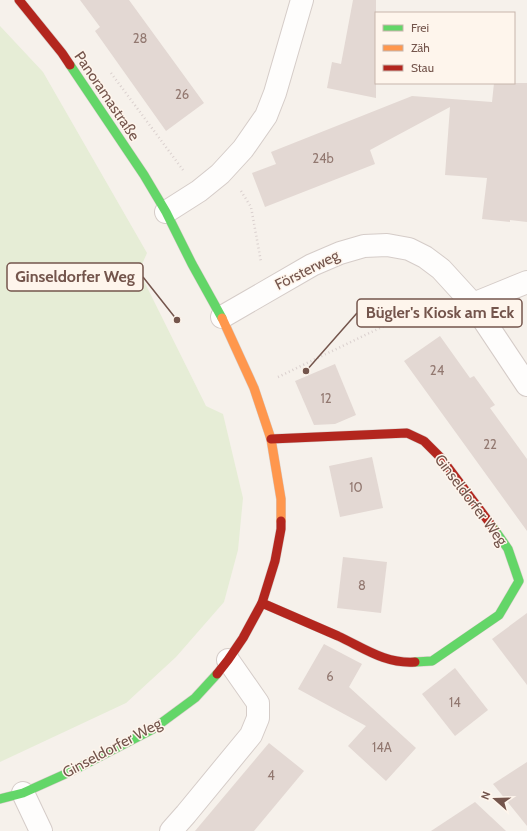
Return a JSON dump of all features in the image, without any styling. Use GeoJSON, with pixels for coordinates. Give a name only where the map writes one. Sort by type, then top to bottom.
{"type":"FeatureCollection","features":[{"type":"Feature","properties":{"kind":"main road","name":"Panoramastraße"},"geometry":{"type":"LineString","coordinates":[[19,0],[62,53],[144,175],[166,212]]}},
{"type":"Feature","properties":{"kind":"main road","name":"Ginseldorfer Weg"},"geometry":{"type":"LineString","coordinates":[[3,803],[72,771],[153,729],[195,698],[228,660],[243,638],[262,603],[275,561],[281,529],[281,499],[271,439],[254,388],[222,317],[192,264],[166,212]]}},
{"type":"Feature","properties":{"kind":"main road","name":"Ginseldorfer Weg"},"geometry":{"type":"LineString","coordinates":[[262,603],[339,636],[379,657],[404,663],[432,661],[499,616],[519,581],[508,549],[441,458],[424,441],[408,433],[271,439]]}},
{"type":"Feature","properties":{"kind":"street"},"geometry":{"type":"LineString","coordinates":[[166,212],[198,191],[220,174],[243,149],[266,116],[275,93],[302,0]]}},
{"type":"Feature","properties":{"kind":"street","name":"Försterweg"},"geometry":{"type":"LineString","coordinates":[[222,317],[312,265],[340,253],[364,246],[387,245],[409,249],[425,257],[441,270],[466,297],[527,385]]}},
{"type":"Feature","properties":{"kind":"street"},"geometry":{"type":"LineString","coordinates":[[466,297],[527,282]]}},
{"type":"Feature","properties":{"kind":"street"},"geometry":{"type":"LineString","coordinates":[[171,831],[251,734],[258,718],[258,703],[228,660]]}},
{"type":"Feature","properties":{"kind":"street"},"geometry":{"type":"LineString","coordinates":[[23,793],[41,831]]}},
{"type":"Feature","properties":{"kind":"path"},"geometry":{"type":"LineString","coordinates":[[109,70],[198,191]]}},
{"type":"Feature","properties":{"kind":"path"},"geometry":{"type":"LineString","coordinates":[[227,166],[251,207],[266,291]]}},
{"type":"Feature","properties":{"kind":"path"},"geometry":{"type":"LineString","coordinates":[[254,388],[466,297]]}},
{"type":"Feature","properties":{"kind":"green space"},"geometry":{"type":"Polygon","coordinates":[[[0,26],[43,72],[147,253],[139,271],[206,406],[223,414],[243,498],[238,550],[224,602],[176,657],[126,703],[0,762],[0,26]]]}},
{"type":"Feature","properties":{"kind":"building"},"geometry":{"type":"Polygon","coordinates":[[[80,0],[129,0],[204,103],[166,131],[95,31],[100,27],[80,0]]]}},
{"type":"Feature","properties":{"kind":"building"},"geometry":{"type":"Polygon","coordinates":[[[353,0],[376,0],[376,98],[327,88],[332,62],[341,64],[353,0]]]}},
{"type":"Feature","properties":{"kind":"building"},"geometry":{"type":"Polygon","coordinates":[[[527,83],[527,222],[482,219],[487,178],[445,175],[450,107],[370,150],[375,164],[265,207],[252,173],[276,164],[271,152],[412,96],[492,102],[494,84],[527,83]]]}},
{"type":"Feature","properties":{"kind":"building"},"geometry":{"type":"Polygon","coordinates":[[[440,336],[470,378],[474,376],[495,405],[490,408],[527,459],[527,531],[404,361],[440,336]]]}},
{"type":"Feature","properties":{"kind":"building"},"geometry":{"type":"Polygon","coordinates":[[[335,364],[356,415],[335,424],[314,425],[295,381],[335,364]]]}},
{"type":"Feature","properties":{"kind":"building"},"geometry":{"type":"Polygon","coordinates":[[[372,457],[383,508],[340,517],[329,466],[372,457]]]}},
{"type":"Feature","properties":{"kind":"building"},"geometry":{"type":"Polygon","coordinates":[[[343,557],[387,562],[381,613],[337,608],[343,557]]]}},
{"type":"Feature","properties":{"kind":"building"},"geometry":{"type":"Polygon","coordinates":[[[527,613],[527,685],[492,639],[527,613]]]}},
{"type":"Feature","properties":{"kind":"building"},"geometry":{"type":"Polygon","coordinates":[[[324,644],[362,664],[349,687],[416,748],[386,781],[348,746],[366,726],[298,689],[324,644]]]}},
{"type":"Feature","properties":{"kind":"building"},"geometry":{"type":"Polygon","coordinates":[[[455,668],[488,710],[455,736],[422,694],[455,668]]]}},
{"type":"Feature","properties":{"kind":"building"},"geometry":{"type":"Polygon","coordinates":[[[269,743],[304,771],[254,831],[195,831],[269,743]]]}},
{"type":"Feature","properties":{"kind":"building"},"geometry":{"type":"Polygon","coordinates":[[[527,762],[527,826],[493,784],[527,762]]]}},
{"type":"Feature","properties":{"kind":"building"},"geometry":{"type":"Polygon","coordinates":[[[475,802],[506,831],[431,831],[475,802]]]}},
{"type":"Feature","properties":{"kind":"traffic: fast"},"geometry":{"type":"LineString","coordinates":[[70,65],[144,175],[166,212],[192,264],[222,318]]}},
{"type":"Feature","properties":{"kind":"traffic: fast"},"geometry":{"type":"LineString","coordinates":[[415,662],[432,661],[499,615],[519,581],[508,549],[492,526]]}},
{"type":"Feature","properties":{"kind":"traffic: fast"},"geometry":{"type":"LineString","coordinates":[[0,799],[23,793],[72,771],[153,729],[195,698],[217,674]]}},
{"type":"Feature","properties":{"kind":"traffic: slow"},"geometry":{"type":"LineString","coordinates":[[222,318],[254,388],[271,439],[281,499],[281,521]]}},
{"type":"Feature","properties":{"kind":"traffic: jam"},"geometry":{"type":"LineString","coordinates":[[19,0],[70,65]]}},
{"type":"Feature","properties":{"kind":"traffic: jam"},"geometry":{"type":"LineString","coordinates":[[271,439],[407,433],[424,441],[441,458],[492,526]]}},
{"type":"Feature","properties":{"kind":"traffic: jam"},"geometry":{"type":"LineString","coordinates":[[217,674],[243,638],[262,603],[275,561],[281,521]]}},
{"type":"Feature","properties":{"kind":"traffic: jam"},"geometry":{"type":"LineString","coordinates":[[262,603],[384,658],[404,662],[415,662]]}},
{"type":"Feature","properties":{"kind":"place","name":"Ginseldorfer Weg"},"geometry":{"type":"Point","coordinates":[177,320]}},
{"type":"Feature","properties":{"kind":"place","name":"Bügler's Kiosk am Eck"},"geometry":{"type":"Point","coordinates":[306,371]}}]}
